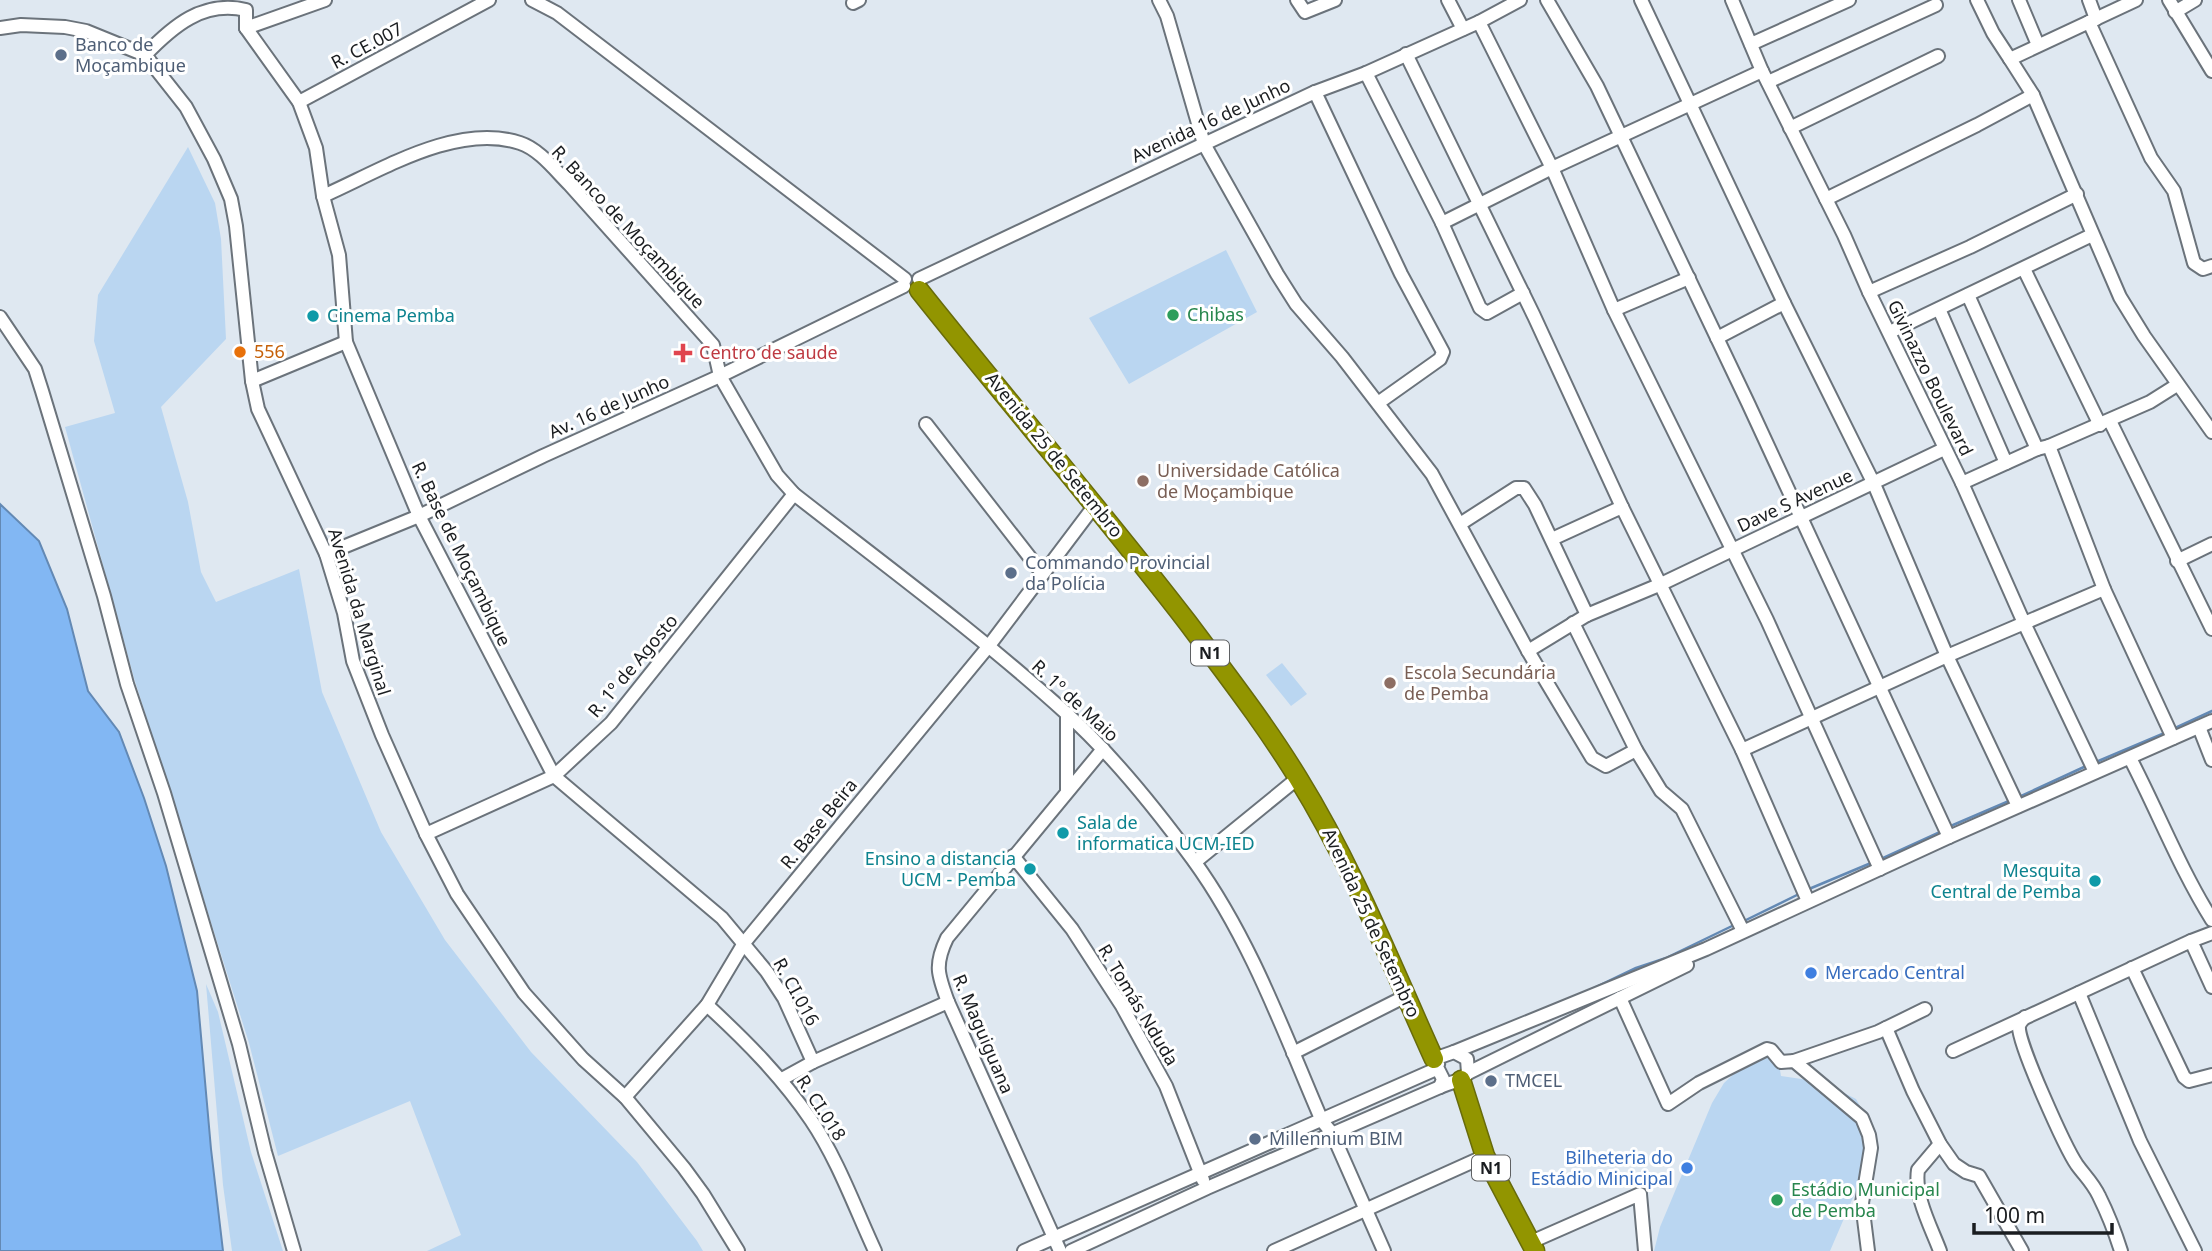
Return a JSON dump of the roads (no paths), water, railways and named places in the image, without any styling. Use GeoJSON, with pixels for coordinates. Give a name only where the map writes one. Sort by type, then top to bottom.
{"type":"FeatureCollection","features":[{"type":"Feature","properties":{"kind":"highway","name":"Avenida 25 de Setembro"},"geometry":{"type":"LineString","coordinates":[[912,283],[1095,505],[1244,698],[1298,778],[1339,848],[1434,1065]]}},
{"type":"Feature","properties":{"kind":"highway","name":"N1"},"geometry":{"type":"LineString","coordinates":[[1464,1077],[1485,1156],[1533,1246]]}},
{"type":"Feature","properties":{"kind":"street"},"geometry":{"type":"LineString","coordinates":[[246,28],[325,0]]}},
{"type":"Feature","properties":{"kind":"street","name":"R. CE.007"},"geometry":{"type":"LineString","coordinates":[[299,102],[489,0]]}},
{"type":"Feature","properties":{"kind":"street","name":"Avenida 25 de Setembro"},"geometry":{"type":"LineString","coordinates":[[532,0],[557,13],[912,283]]}},
{"type":"Feature","properties":{"kind":"street"},"geometry":{"type":"LineString","coordinates":[[1159,0],[1167,16],[1204,144],[1276,274],[1296,304],[1334,347],[1432,474],[1528,651],[1592,758],[1606,766],[1636,750]]}},
{"type":"Feature","properties":{"kind":"street"},"geometry":{"type":"LineString","coordinates":[[1297,0],[1306,12],[1335,0]]}},
{"type":"Feature","properties":{"kind":"street"},"geometry":{"type":"LineString","coordinates":[[1448,0],[1463,29]]}},
{"type":"Feature","properties":{"kind":"street","name":"Avenida 16 de Junho"},"geometry":{"type":"LineString","coordinates":[[912,283],[1315,92],[1366,73],[1479,22],[1520,0]]}},
{"type":"Feature","properties":{"kind":"street"},"geometry":{"type":"LineString","coordinates":[[1547,0],[1597,86],[1949,837]]}},
{"type":"Feature","properties":{"kind":"street"},"geometry":{"type":"LineString","coordinates":[[1641,0],[1784,303],[1874,484],[1947,656],[2018,806]]}},
{"type":"Feature","properties":{"kind":"street","name":"Givinazzo Boulevard"},"geometry":{"type":"LineString","coordinates":[[1733,0],[1765,76],[1962,483],[2095,772]]}},
{"type":"Feature","properties":{"kind":"street"},"geometry":{"type":"LineString","coordinates":[[1751,44],[1849,0]]}},
{"type":"Feature","properties":{"kind":"street"},"geometry":{"type":"LineString","coordinates":[[1977,0],[1993,33],[2033,95],[2120,297],[2212,432]]}},
{"type":"Feature","properties":{"kind":"street"},"geometry":{"type":"LineString","coordinates":[[2019,0],[2038,45]]}},
{"type":"Feature","properties":{"kind":"street"},"geometry":{"type":"LineString","coordinates":[[2089,0],[2093,20],[2151,158],[2174,191],[2194,263],[2203,269],[2212,266]]}},
{"type":"Feature","properties":{"kind":"street"},"geometry":{"type":"LineString","coordinates":[[2010,59],[2136,0]]}},
{"type":"Feature","properties":{"kind":"street"},"geometry":{"type":"LineString","coordinates":[[2195,0],[2172,6],[2212,71]]}},
{"type":"Feature","properties":{"kind":"street"},"geometry":{"type":"LineString","coordinates":[[145,55],[192,11],[212,2],[225,1]]}},
{"type":"Feature","properties":{"kind":"street","name":"R. Base de Moçambique"},"geometry":{"type":"LineString","coordinates":[[225,1],[246,10],[246,28],[299,102],[316,148],[323,196],[339,255],[346,342],[419,516],[554,776],[722,918],[744,943]]}},
{"type":"Feature","properties":{"kind":"street"},"geometry":{"type":"LineString","coordinates":[[1442,223],[1691,104],[1936,5]]}},
{"type":"Feature","properties":{"kind":"street"},"geometry":{"type":"LineString","coordinates":[[1479,22],[1552,169],[1614,310],[1733,549],[1880,869]]}},
{"type":"Feature","properties":{"kind":"street","name":"Avenida da Marginal"},"geometry":{"type":"LineString","coordinates":[[0,28],[22,25],[65,27],[86,31],[145,55],[186,107],[214,159],[231,199],[258,409],[327,554],[344,612],[353,661],[426,834],[457,894],[524,993],[583,1059],[625,1097],[704,1194],[738,1251]]}},
{"type":"Feature","properties":{"kind":"street"},"geometry":{"type":"LineString","coordinates":[[1406,54],[1523,293],[1659,585],[1742,750],[1808,901]]}},
{"type":"Feature","properties":{"kind":"street"},"geometry":{"type":"LineString","coordinates":[[1790,128],[1938,55]]}},
{"type":"Feature","properties":{"kind":"street"},"geometry":{"type":"LineString","coordinates":[[1366,73],[1442,223],[1483,312],[1491,311],[1523,293]]}},
{"type":"Feature","properties":{"kind":"street"},"geometry":{"type":"LineString","coordinates":[[1315,92],[1401,274],[1443,352],[1440,359],[1378,403]]}},
{"type":"Feature","properties":{"kind":"street"},"geometry":{"type":"LineString","coordinates":[[1826,199],[2033,95]]}},
{"type":"Feature","properties":{"kind":"street","name":"R. Banco de Moçambique"},"geometry":{"type":"LineString","coordinates":[[323,196],[429,148],[465,138],[498,138],[522,144],[545,160],[569,184],[713,345],[720,376]]}},
{"type":"Feature","properties":{"kind":"street"},"geometry":{"type":"LineString","coordinates":[[1869,292],[1970,247],[2077,194]]}},
{"type":"Feature","properties":{"kind":"street"},"geometry":{"type":"LineString","coordinates":[[1890,332],[2092,235]]}},
{"type":"Feature","properties":{"kind":"street"},"geometry":{"type":"LineString","coordinates":[[2024,269],[2212,629]]}},
{"type":"Feature","properties":{"kind":"street"},"geometry":{"type":"LineString","coordinates":[[1614,310],[1689,278]]}},
{"type":"Feature","properties":{"kind":"street","name":"Av. 16 de Junho"},"geometry":{"type":"LineString","coordinates":[[327,554],[419,516],[912,283]]}},
{"type":"Feature","properties":{"kind":"street"},"geometry":{"type":"LineString","coordinates":[[1968,295],[2043,448],[2174,738]]}},
{"type":"Feature","properties":{"kind":"street"},"geometry":{"type":"LineString","coordinates":[[1717,338],[1784,303]]}},
{"type":"Feature","properties":{"kind":"street"},"geometry":{"type":"LineString","coordinates":[[1939,309],[2007,463]]}},
{"type":"Feature","properties":{"kind":"street"},"geometry":{"type":"LineString","coordinates":[[0,317],[35,369],[104,596],[127,684],[164,793],[239,1044],[265,1152],[294,1251]]}},
{"type":"Feature","properties":{"kind":"street"},"geometry":{"type":"LineString","coordinates":[[253,381],[346,342]]}},
{"type":"Feature","properties":{"kind":"street","name":"R. 1º de Maio"},"geometry":{"type":"LineString","coordinates":[[720,376],[777,475],[794,494],[1067,713],[1102,749],[1195,862],[1262,978],[1322,1121],[1332,1133]]}},
{"type":"Feature","properties":{"kind":"street"},"geometry":{"type":"LineString","coordinates":[[1962,483],[2105,423],[2150,402],[2178,385]]}},
{"type":"Feature","properties":{"kind":"street"},"geometry":{"type":"LineString","coordinates":[[926,425],[1042,573]]}},
{"type":"Feature","properties":{"kind":"street","name":"Dave S Avenue"},"geometry":{"type":"LineString","coordinates":[[1528,651],[1587,615],[1659,585],[1944,449]]}},
{"type":"Feature","properties":{"kind":"street"},"geometry":{"type":"LineString","coordinates":[[1460,524],[1522,487],[1535,505],[1587,615]]}},
{"type":"Feature","properties":{"kind":"street","name":"R. 1º de Agosto"},"geometry":{"type":"LineString","coordinates":[[426,834],[554,776],[611,723],[794,494]]}},
{"type":"Feature","properties":{"kind":"street","name":"R. Base Beira"},"geometry":{"type":"LineString","coordinates":[[625,1097],[707,1005],[744,943],[988,647],[1095,505]]}},
{"type":"Feature","properties":{"kind":"street"},"geometry":{"type":"LineString","coordinates":[[1552,539],[1622,507]]}},
{"type":"Feature","properties":{"kind":"street"},"geometry":{"type":"LineString","coordinates":[[2177,561],[2212,544]]}},
{"type":"Feature","properties":{"kind":"street"},"geometry":{"type":"LineString","coordinates":[[1742,750],[1947,656],[2105,589]]}},
{"type":"Feature","properties":{"kind":"street"},"geometry":{"type":"LineString","coordinates":[[1573,623],[1636,750],[1661,791],[1682,809],[1743,932]]}},
{"type":"Feature","properties":{"kind":"street"},"geometry":{"type":"LineString","coordinates":[[1067,713],[1067,790]]}},
{"type":"Feature","properties":{"kind":"street"},"geometry":{"type":"LineString","coordinates":[[1071,1251],[1207,1188],[1464,1077],[1581,1008],[1808,901],[2212,721]]}},
{"type":"Feature","properties":{"kind":"street"},"geometry":{"type":"LineString","coordinates":[[2199,727],[2212,760]]}},
{"type":"Feature","properties":{"kind":"street","name":"R. Maguiguana"},"geometry":{"type":"LineString","coordinates":[[1060,1251],[948,1002],[939,977],[938,958],[947,938],[1102,749]]}},
{"type":"Feature","properties":{"kind":"street"},"geometry":{"type":"LineString","coordinates":[[2130,758],[2192,888],[2212,920]]}},
{"type":"Feature","properties":{"kind":"street"},"geometry":{"type":"LineString","coordinates":[[1195,862],[1298,778]]}},
{"type":"Feature","properties":{"kind":"street","name":"R. Tomás Nduda"},"geometry":{"type":"LineString","coordinates":[[1013,856],[1072,929],[1122,1006],[1166,1086],[1207,1188]]}},
{"type":"Feature","properties":{"kind":"street"},"geometry":{"type":"LineString","coordinates":[[1953,1051],[2212,933]]}},
{"type":"Feature","properties":{"kind":"street"},"geometry":{"type":"LineString","coordinates":[[2191,942],[2212,987]]}},
{"type":"Feature","properties":{"kind":"street","name":"R. CI.016"},"geometry":{"type":"LineString","coordinates":[[744,943],[783,998],[813,1062]]}},
{"type":"Feature","properties":{"kind":"street"},"geometry":{"type":"LineString","coordinates":[[1024,1251],[1322,1121],[1434,1065],[1454,1052],[1581,1008],[1620,998],[1689,964],[1706,949]]}},
{"type":"Feature","properties":{"kind":"street"},"geometry":{"type":"LineString","coordinates":[[2132,968],[2183,1077],[2193,1081],[2212,1075]]}},
{"type":"Feature","properties":{"kind":"street"},"geometry":{"type":"LineString","coordinates":[[2078,993],[2140,1141],[2195,1251]]}},
{"type":"Feature","properties":{"kind":"street"},"geometry":{"type":"LineString","coordinates":[[1293,1053],[1406,996]]}},
{"type":"Feature","properties":{"kind":"street"},"geometry":{"type":"LineString","coordinates":[[1620,998],[1668,1104],[1699,1083],[1767,1049],[1781,1062],[1794,1061],[1886,1028],[1925,1009]]}},
{"type":"Feature","properties":{"kind":"street"},"geometry":{"type":"LineString","coordinates":[[782,1079],[813,1062],[948,1002]]}},
{"type":"Feature","properties":{"kind":"street","name":"R. CI.018"},"geometry":{"type":"LineString","coordinates":[[707,1005],[782,1079],[813,1123],[838,1169],[875,1251]]}},
{"type":"Feature","properties":{"kind":"street"},"geometry":{"type":"LineString","coordinates":[[2025,1017],[2020,1024],[2020,1030],[2031,1063],[2062,1137],[2099,1196],[2121,1251]]}},
{"type":"Feature","properties":{"kind":"street"},"geometry":{"type":"LineString","coordinates":[[1886,1028],[1913,1091],[1940,1144],[1954,1164],[1979,1176],[2022,1251]]}},
{"type":"Feature","properties":{"kind":"street"},"geometry":{"type":"LineString","coordinates":[[1454,1052],[1469,1063],[1464,1077]]}},
{"type":"Feature","properties":{"kind":"street"},"geometry":{"type":"LineString","coordinates":[[1794,1061],[1862,1118],[1869,1135],[1871,1148],[1862,1203],[1868,1251]]}},
{"type":"Feature","properties":{"kind":"street"},"geometry":{"type":"LineString","coordinates":[[1434,1065],[1441,1072],[1443,1079],[1440,1087]]}},
{"type":"Feature","properties":{"kind":"street"},"geometry":{"type":"LineString","coordinates":[[1332,1133],[1384,1251]]}},
{"type":"Feature","properties":{"kind":"street"},"geometry":{"type":"LineString","coordinates":[[1940,1144],[1917,1175],[1922,1201],[1940,1251]]}},
{"type":"Feature","properties":{"kind":"street"},"geometry":{"type":"LineString","coordinates":[[1274,1251],[1485,1156]]}},
{"type":"Feature","properties":{"kind":"street"},"geometry":{"type":"LineString","coordinates":[[1533,1246],[1640,1194],[1645,1251]]}},
{"type":"Feature","properties":{"kind":"water"},"geometry":{"type":"Polygon","coordinates":[[[0,504],[39,541],[67,609],[88,691],[119,732],[166,866],[197,991],[223,1251],[0,1251],[0,504]]]}},
{"type":"Feature","properties":{"kind":"waterway"},"geometry":{"type":"LineString","coordinates":[[2173,729],[2212,711]]}},
{"type":"Feature","properties":{"kind":"waterway"},"geometry":{"type":"LineString","coordinates":[[2096,762],[2167,732]]}},
{"type":"Feature","properties":{"kind":"waterway"},"geometry":{"type":"LineString","coordinates":[[2019,797],[2084,767]]}},
{"type":"Feature","properties":{"kind":"waterway"},"geometry":{"type":"LineString","coordinates":[[1953,825],[2009,801]]}},
{"type":"Feature","properties":{"kind":"waterway"},"geometry":{"type":"LineString","coordinates":[[1881,859],[1938,833]]}},
{"type":"Feature","properties":{"kind":"waterway"},"geometry":{"type":"LineString","coordinates":[[1809,889],[1871,863]]}},
{"type":"Feature","properties":{"kind":"waterway"},"geometry":{"type":"LineString","coordinates":[[1744,921],[1801,893]]}},
{"type":"Feature","properties":{"kind":"waterway"},"geometry":{"type":"LineString","coordinates":[[1586,992],[1732,926]]}},
{"type":"Feature","properties":{"kind":"place","name":"Banco de Moçambique"},"geometry":{"type":"Point","coordinates":[61,55]}},
{"type":"Feature","properties":{"kind":"place","name":"Chibas"},"geometry":{"type":"Point","coordinates":[1173,315]}},
{"type":"Feature","properties":{"kind":"place","name":"Cinema Pemba"},"geometry":{"type":"Point","coordinates":[313,316]}},
{"type":"Feature","properties":{"kind":"place","name":"556"},"geometry":{"type":"Point","coordinates":[240,352]}},
{"type":"Feature","properties":{"kind":"place","name":"Centro de saude"},"geometry":{"type":"Point","coordinates":[683,353]}},
{"type":"Feature","properties":{"kind":"place","name":"Universidade Católica de Moçambique"},"geometry":{"type":"Point","coordinates":[1143,481]}},
{"type":"Feature","properties":{"kind":"place","name":"Commando Provincial da Polícia"},"geometry":{"type":"Point","coordinates":[1011,573]}},
{"type":"Feature","properties":{"kind":"place","name":"Escola Secundária de Pemba"},"geometry":{"type":"Point","coordinates":[1390,683]}},
{"type":"Feature","properties":{"kind":"place","name":"Sala de informatica UCM-IED"},"geometry":{"type":"Point","coordinates":[1063,833]}},
{"type":"Feature","properties":{"kind":"place","name":"Ensino a distancia UCM - Pemba"},"geometry":{"type":"Point","coordinates":[1030,869]}},
{"type":"Feature","properties":{"kind":"place","name":"Mesquita Central de Pemba"},"geometry":{"type":"Point","coordinates":[2095,881]}},
{"type":"Feature","properties":{"kind":"place","name":"Mercado Central"},"geometry":{"type":"Point","coordinates":[1811,973]}},
{"type":"Feature","properties":{"kind":"place","name":"TMCEL"},"geometry":{"type":"Point","coordinates":[1491,1081]}},
{"type":"Feature","properties":{"kind":"place","name":"Millennium BIM"},"geometry":{"type":"Point","coordinates":[1255,1139]}},
{"type":"Feature","properties":{"kind":"place","name":"Bilheteria do Estádio Minicipal"},"geometry":{"type":"Point","coordinates":[1687,1168]}},
{"type":"Feature","properties":{"kind":"place","name":"Estádio Municipal de Pemba"},"geometry":{"type":"Point","coordinates":[1777,1200]}}]}
